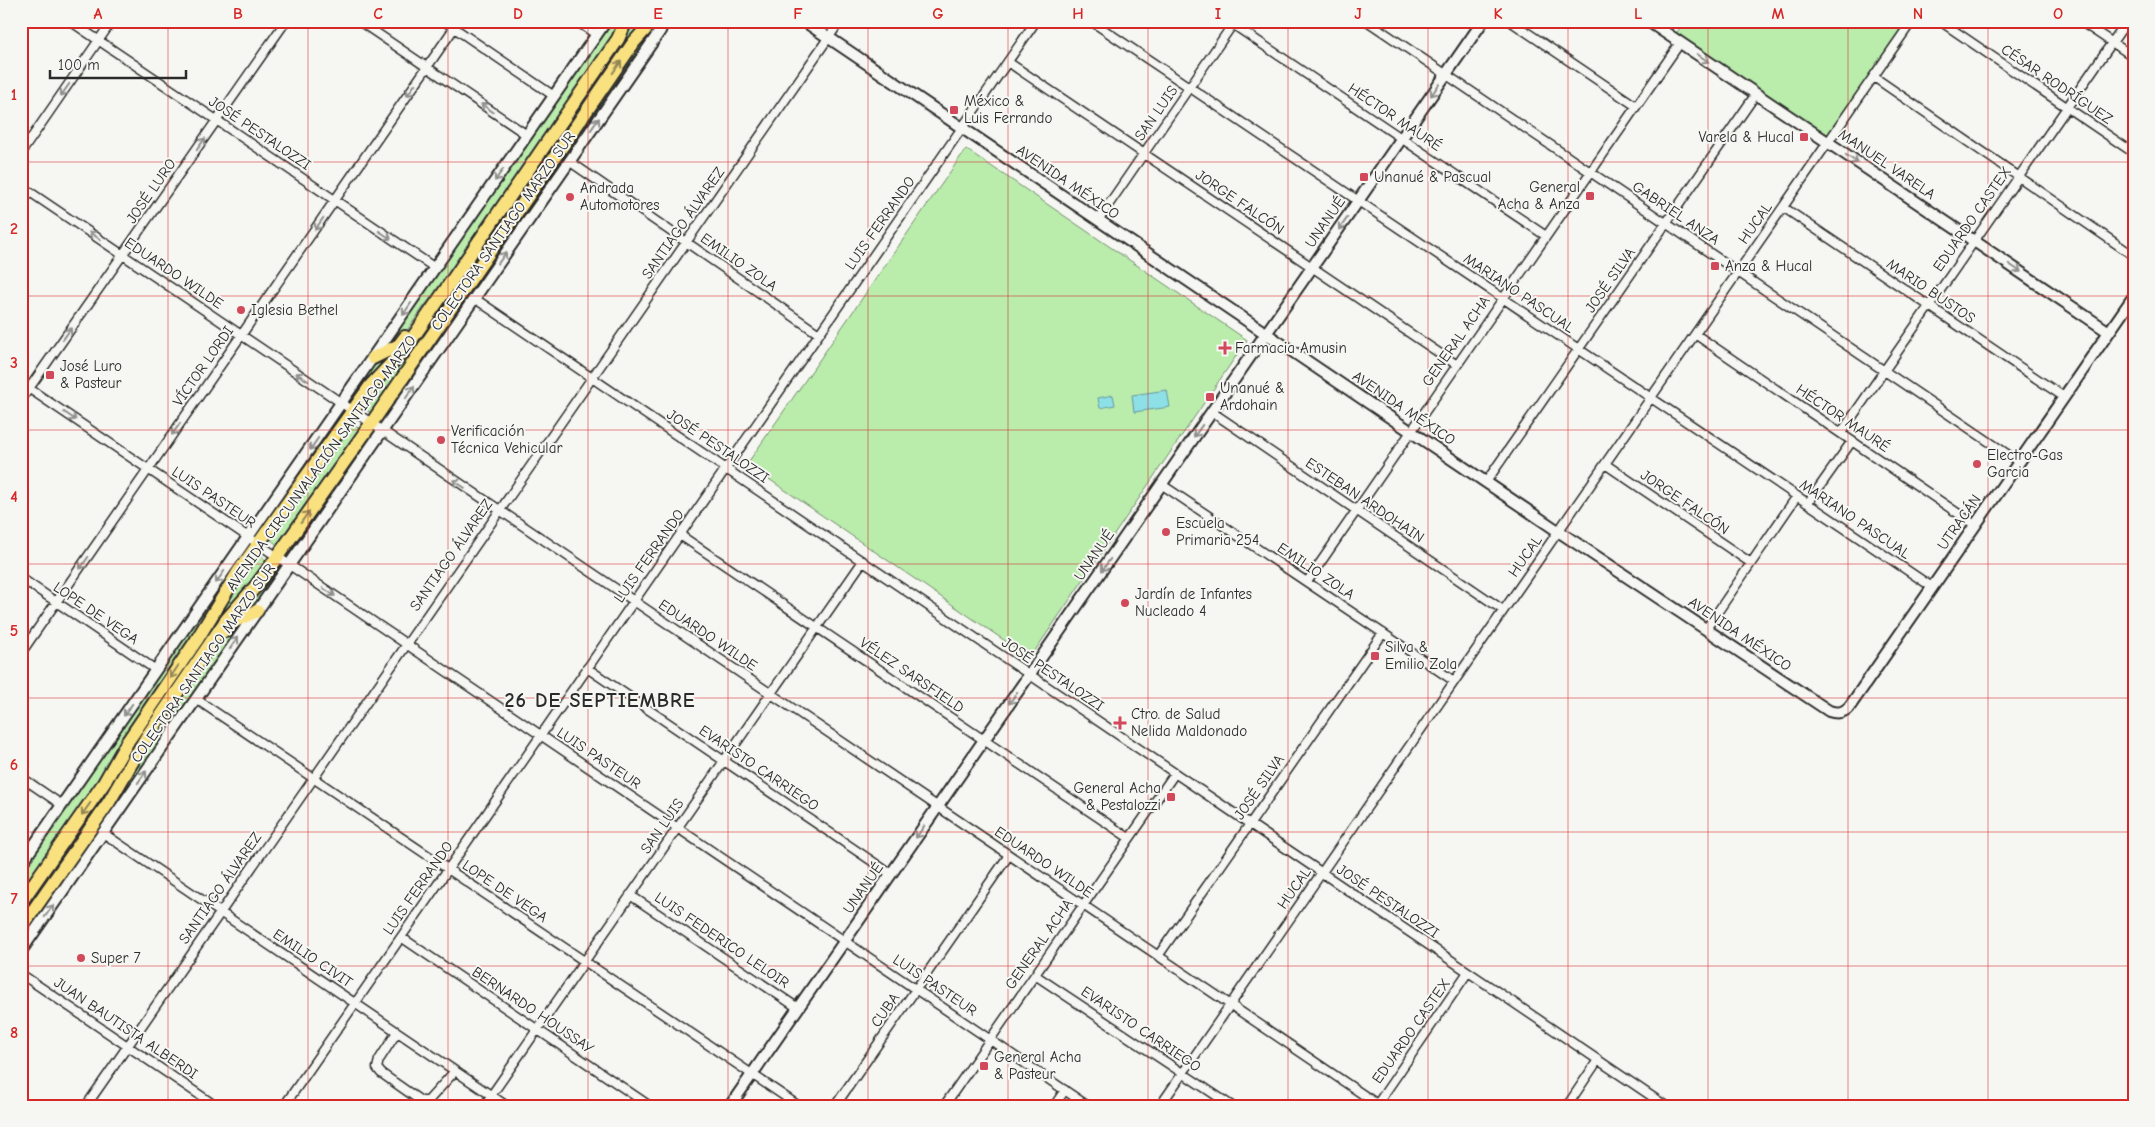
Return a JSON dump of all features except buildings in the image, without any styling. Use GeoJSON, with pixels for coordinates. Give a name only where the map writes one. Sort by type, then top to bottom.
{"type":"FeatureCollection","features":[{"type":"Feature","properties":{"kind":"main road","name":"AVENIDA CIRCUNVALACIÓN SANTIAGO MARZO"},"geometry":{"type":"LineString","coordinates":[[21,902],[104,783],[126,744],[196,641],[235,576],[253,540],[347,407],[402,352],[618,39],[626,21]]}},
{"type":"Feature","properties":{"kind":"main road","name":"AVENIDA CIRCUNVALACIÓN SANTIAGO MARZO"},"geometry":{"type":"LineString","coordinates":[[21,928],[109,802],[142,743],[227,619],[256,586],[371,424],[632,46],[653,21]]}},
{"type":"Feature","properties":{"kind":"main road"},"geometry":{"type":"LineString","coordinates":[[373,358],[401,343],[427,307],[454,277]]}},
{"type":"Feature","properties":{"kind":"main road"},"geometry":{"type":"LineString","coordinates":[[186,679],[229,625],[257,611]]}},
{"type":"Feature","properties":{"kind":"street","name":"JOSÉ PESTALOZZI"},"geometry":{"type":"LineString","coordinates":[[70,21],[434,268]]}},
{"type":"Feature","properties":{"kind":"street"},"geometry":{"type":"LineString","coordinates":[[21,153],[112,21]]}},
{"type":"Feature","properties":{"kind":"street","name":"JOSÉ LURO"},"geometry":{"type":"LineString","coordinates":[[21,400],[286,21]]}},
{"type":"Feature","properties":{"kind":"street"},"geometry":{"type":"LineString","coordinates":[[359,21],[527,135]]}},
{"type":"Feature","properties":{"kind":"street"},"geometry":{"type":"LineString","coordinates":[[444,21],[457,25],[554,96]]}},
{"type":"Feature","properties":{"kind":"street"},"geometry":{"type":"LineString","coordinates":[[576,21],[597,35]]}},
{"type":"Feature","properties":{"kind":"street"},"geometry":{"type":"LineString","coordinates":[[347,407],[373,358],[606,21]]}},
{"type":"Feature","properties":{"kind":"street","name":"COLECTORA SANTIAGO MARZO SUR"},"geometry":{"type":"LineString","coordinates":[[21,951],[383,432],[660,30],[664,21]]}},
{"type":"Feature","properties":{"kind":"street","name":"AVENIDA MÉXICO"},"geometry":{"type":"LineString","coordinates":[[804,21],[1558,531],[1829,711],[1841,713]]}},
{"type":"Feature","properties":{"kind":"street","name":"SANTIAGO ÁLVAREZ"},"geometry":{"type":"LineString","coordinates":[[86,1106],[840,21]]}},
{"type":"Feature","properties":{"kind":"street","name":"LUIS FERRANDO"},"geometry":{"type":"LineString","coordinates":[[284,1106],[1036,21]]}},
{"type":"Feature","properties":{"kind":"street","name":"MARIANO PASCUAL"},"geometry":{"type":"LineString","coordinates":[[1091,21],[1932,587]]}},
{"type":"Feature","properties":{"kind":"street","name":"GABRIEL ANZA"},"geometry":{"type":"LineString","coordinates":[[1367,21],[2019,462]]}},
{"type":"Feature","properties":{"kind":"street","name":"UNANUÉ"},"geometry":{"type":"LineString","coordinates":[[730,1106],[1483,21]]}},
{"type":"Feature","properties":{"kind":"street"},"geometry":{"type":"LineString","coordinates":[[1510,21],[1636,106]]}},
{"type":"Feature","properties":{"kind":"street","name":"MANUEL VARELA"},"geometry":{"type":"LineString","coordinates":[[1648,21],[2109,332]]}},
{"type":"Feature","properties":{"kind":"street","name":"HUCAL"},"geometry":{"type":"LineString","coordinates":[[1160,1106],[1912,21]]}},
{"type":"Feature","properties":{"kind":"street","name":"CÉSAR RODRÍGUEZ"},"geometry":{"type":"LineString","coordinates":[[1940,21],[2134,153]]}},
{"type":"Feature","properties":{"kind":"street"},"geometry":{"type":"LineString","coordinates":[[2080,21],[2134,57]]}},
{"type":"Feature","properties":{"kind":"street","name":"EDUARDO CASTEX"},"geometry":{"type":"LineString","coordinates":[[1841,433],[2127,21]]}},
{"type":"Feature","properties":{"kind":"street","name":"SAN LUIS"},"geometry":{"type":"LineString","coordinates":[[1098,220],[1190,88],[1232,22]]}},
{"type":"Feature","properties":{"kind":"street","name":"HÉCTOR MAURÉ"},"geometry":{"type":"LineString","coordinates":[[1232,22],[1546,236]]}},
{"type":"Feature","properties":{"kind":"street","name":"VÍCTOR LORDI"},"geometry":{"type":"LineString","coordinates":[[21,653],[457,25]]}},
{"type":"Feature","properties":{"kind":"street","name":"GENERAL ACHA"},"geometry":{"type":"LineString","coordinates":[[1307,582],[1680,43]]}},
{"type":"Feature","properties":{"kind":"street","name":"JORGE FALCÓN"},"geometry":{"type":"LineString","coordinates":[[1008,62],[1457,365]]}},
{"type":"Feature","properties":{"kind":"street"},"geometry":{"type":"LineString","coordinates":[[1874,76],[2134,256]]}},
{"type":"Feature","properties":{"kind":"street","name":"JOSÉ SILVA"},"geometry":{"type":"LineString","coordinates":[[1486,482],[1756,94]]}},
{"type":"Feature","properties":{"kind":"street","name":"EMILIO ZOLA"},"geometry":{"type":"LineString","coordinates":[[570,161],[820,334]]}},
{"type":"Feature","properties":{"kind":"street","name":"EDUARDO WILDE"},"geometry":{"type":"LineString","coordinates":[[21,186],[1378,1105]]}},
{"type":"Feature","properties":{"kind":"street","name":"MARIO BUSTOS"},"geometry":{"type":"LineString","coordinates":[[1783,207],[2064,397]]}},
{"type":"Feature","properties":{"kind":"street","name":"UTRACÁN"},"geometry":{"type":"LineString","coordinates":[[1841,713],[1850,706],[2134,296]]}},
{"type":"Feature","properties":{"kind":"street","name":"JOSÉ PESTALOZZI"},"geometry":{"type":"LineString","coordinates":[[474,298],[1666,1106]]}},
{"type":"Feature","properties":{"kind":"street","name":"HÉCTOR MAURÉ"},"geometry":{"type":"LineString","coordinates":[[1695,334],[1975,525]]}},
{"type":"Feature","properties":{"kind":"street","name":"LUIS PASTEUR"},"geometry":{"type":"LineString","coordinates":[[21,383],[1088,1106]]}},
{"type":"Feature","properties":{"kind":"street","name":"ESTEBAN ARDOHAIN"},"geometry":{"type":"LineString","coordinates":[[1212,412],[1503,610]]}},
{"type":"Feature","properties":{"kind":"street"},"geometry":{"type":"LineString","coordinates":[[1808,503],[1852,441]]}},
{"type":"Feature","properties":{"kind":"street","name":"JORGE FALCÓN"},"geometry":{"type":"LineString","coordinates":[[1605,464],[1750,564]]}},
{"type":"Feature","properties":{"kind":"street","name":"EMILIO ZOLA"},"geometry":{"type":"LineString","coordinates":[[1161,484],[1454,681]]}},
{"type":"Feature","properties":{"kind":"street"},"geometry":{"type":"LineString","coordinates":[[1706,629],[1797,496]]}},
{"type":"Feature","properties":{"kind":"street","name":"VÉLEZ SARSFIELD"},"geometry":{"type":"LineString","coordinates":[[680,535],[1129,838]]}},
{"type":"Feature","properties":{"kind":"street"},"geometry":{"type":"LineString","coordinates":[[21,864],[156,670],[253,540]]}},
{"type":"Feature","properties":{"kind":"street","name":"SAN LUIS"},"geometry":{"type":"LineString","coordinates":[[484,1106],[863,561]]}},
{"type":"Feature","properties":{"kind":"street","name":"LOPE DE VEGA"},"geometry":{"type":"LineString","coordinates":[[21,578],[156,670]]}},
{"type":"Feature","properties":{"kind":"street","name":"JOSÉ SILVA"},"geometry":{"type":"LineString","coordinates":[[1158,956],[1383,633]]}},
{"type":"Feature","properties":{"kind":"street","name":"EVARISTO CARRIEGO"},"geometry":{"type":"LineString","coordinates":[[587,668],[891,874]]}},
{"type":"Feature","properties":{"kind":"street","name":"LOPE DE VEGA"},"geometry":{"type":"LineString","coordinates":[[196,699],[799,1106]]}},
{"type":"Feature","properties":{"kind":"street","name":"GENERAL ACHA"},"geometry":{"type":"LineString","coordinates":[[944,1106],[1175,773]]}},
{"type":"Feature","properties":{"kind":"street"},"geometry":{"type":"LineString","coordinates":[[21,777],[62,805]]}},
{"type":"Feature","properties":{"kind":"street","name":"EMILIO CIVIT"},"geometry":{"type":"LineString","coordinates":[[103,833],[507,1106]]}},
{"type":"Feature","properties":{"kind":"street","name":"CUBA"},"geometry":{"type":"LineString","coordinates":[[835,1106],[1009,855]]}},
{"type":"Feature","properties":{"kind":"street","name":"LUIS FEDERICO LELOIR"},"geometry":{"type":"LineString","coordinates":[[630,895],[798,1008]]}},
{"type":"Feature","properties":{"kind":"street","name":"BERNARDO HOUSSAY"},"geometry":{"type":"LineString","coordinates":[[401,937],[650,1106]]}},
{"type":"Feature","properties":{"kind":"street","name":"EDUARDO CASTEX"},"geometry":{"type":"LineString","coordinates":[[1378,1105],[1468,972]]}},
{"type":"Feature","properties":{"kind":"street","name":"JUAN BAUTISTA ALBERDI"},"geometry":{"type":"LineString","coordinates":[[21,974],[216,1106]]}},
{"type":"Feature","properties":{"kind":"street","name":"EVARISTO CARRIEGO"},"geometry":{"type":"LineString","coordinates":[[1034,974],[1232,1106]]}},
{"type":"Feature","properties":{"kind":"street"},"geometry":{"type":"LineString","coordinates":[[397,1032],[379,1060],[377,1068],[381,1074],[421,1101],[428,1101],[455,1071]]}},
{"type":"Feature","properties":{"kind":"street"},"geometry":{"type":"LineString","coordinates":[[1567,1106],[1598,1060]]}},
{"type":"Feature","properties":{"kind":"street"},"geometry":{"type":"LineString","coordinates":[[1054,1106],[1065,1090]]}},
{"type":"Feature","properties":{"kind":"green space"},"geometry":{"type":"Polygon","coordinates":[[[611,21],[620,21],[617,29],[451,275],[425,305],[401,339],[384,347],[611,21]]]}},
{"type":"Feature","properties":{"kind":"green space"},"geometry":{"type":"Polygon","coordinates":[[[632,21],[646,21],[372,414],[362,407],[632,21]]]}},
{"type":"Feature","properties":{"kind":"green space"},"geometry":{"type":"Polygon","coordinates":[[[1685,21],[1910,21],[1829,140],[1675,35],[1685,21]]]}},
{"type":"Feature","properties":{"kind":"green space"},"geometry":{"type":"Polygon","coordinates":[[[657,25],[397,402],[412,374],[634,51],[657,25]]]}},
{"type":"Feature","properties":{"kind":"green space"},"geometry":{"type":"Polygon","coordinates":[[[966,149],[1247,340],[1030,658],[747,464],[966,149]]]}},
{"type":"Feature","properties":{"kind":"green space"},"geometry":{"type":"Polygon","coordinates":[[[396,350],[352,401],[376,363],[396,350]]]}},
{"type":"Feature","properties":{"kind":"green space"},"geometry":{"type":"Polygon","coordinates":[[[340,415],[342,415],[259,532],[259,528],[340,415]]]}},
{"type":"Feature","properties":{"kind":"green space"},"geometry":{"type":"Polygon","coordinates":[[[350,423],[360,429],[277,545],[269,538],[350,423]]]}},
{"type":"Feature","properties":{"kind":"green space"},"geometry":{"type":"Polygon","coordinates":[[[369,436],[372,438],[293,553],[288,553],[287,551],[369,436]]]}},
{"type":"Feature","properties":{"kind":"green space"},"geometry":{"type":"Polygon","coordinates":[[[257,555],[261,555],[267,562],[21,919],[21,910],[107,786],[133,740],[257,555]]]}},
{"type":"Feature","properties":{"kind":"green space"},"geometry":{"type":"Polygon","coordinates":[[[232,567],[234,568],[158,693],[21,895],[21,871],[232,567]]]}},
{"type":"Feature","properties":{"kind":"green space"},"geometry":{"type":"Polygon","coordinates":[[[277,568],[280,570],[255,606],[237,616],[277,568]]]}},
{"type":"Feature","properties":{"kind":"green space"},"geometry":{"type":"Polygon","coordinates":[[[244,621],[21,945],[21,939],[113,806],[145,747],[189,682],[209,659],[231,628],[244,621]]]}},
{"type":"Feature","properties":{"kind":"water"},"geometry":{"type":"Polygon","coordinates":[[[1167,390],[1170,407],[1134,412],[1132,395],[1167,390]]]}},
{"type":"Feature","properties":{"kind":"water"},"geometry":{"type":"Polygon","coordinates":[[[1113,395],[1115,405],[1100,408],[1098,398],[1113,395]]]}},
{"type":"Feature","properties":{"kind":"place","name":"México & Luis Ferrando"},"geometry":{"type":"Point","coordinates":[954,110]}},
{"type":"Feature","properties":{"kind":"place","name":"Varela & Hucal"},"geometry":{"type":"Point","coordinates":[1804,137]}},
{"type":"Feature","properties":{"kind":"place","name":"Unanué & Pascual"},"geometry":{"type":"Point","coordinates":[1364,177]}},
{"type":"Feature","properties":{"kind":"place","name":"General Acha & Anza"},"geometry":{"type":"Point","coordinates":[1590,196]}},
{"type":"Feature","properties":{"kind":"place","name":"Andrada Automotores"},"geometry":{"type":"Point","coordinates":[570,197]}},
{"type":"Feature","properties":{"kind":"place","name":"Anza & Hucal"},"geometry":{"type":"Point","coordinates":[1715,266]}},
{"type":"Feature","properties":{"kind":"place","name":"Iglesia Bethel"},"geometry":{"type":"Point","coordinates":[241,310]}},
{"type":"Feature","properties":{"kind":"place","name":"Farmacia Amusin"},"geometry":{"type":"Point","coordinates":[1225,348]}},
{"type":"Feature","properties":{"kind":"place","name":"José Luro & Pasteur"},"geometry":{"type":"Point","coordinates":[50,375]}},
{"type":"Feature","properties":{"kind":"place","name":"Unanué & Ardohain"},"geometry":{"type":"Point","coordinates":[1210,397]}},
{"type":"Feature","properties":{"kind":"place","name":"Verificación Técnica Vehicular"},"geometry":{"type":"Point","coordinates":[441,440]}},
{"type":"Feature","properties":{"kind":"place","name":"Electro-Gas Garcia"},"geometry":{"type":"Point","coordinates":[1977,464]}},
{"type":"Feature","properties":{"kind":"place","name":"Escuela Primaria 254"},"geometry":{"type":"Point","coordinates":[1166,532]}},
{"type":"Feature","properties":{"kind":"place","name":"Jardín de Infantes Nucleado 4"},"geometry":{"type":"Point","coordinates":[1125,603]}},
{"type":"Feature","properties":{"kind":"place","name":"Silva & Emilio Zola"},"geometry":{"type":"Point","coordinates":[1375,656]}},
{"type":"Feature","properties":{"kind":"place","name":"Ctro. de Salud Nelida Maldonado"},"geometry":{"type":"Point","coordinates":[1120,723]}},
{"type":"Feature","properties":{"kind":"place","name":"General Acha & Pestalozzi"},"geometry":{"type":"Point","coordinates":[1171,797]}},
{"type":"Feature","properties":{"kind":"place","name":"Super 7"},"geometry":{"type":"Point","coordinates":[81,958]}},
{"type":"Feature","properties":{"kind":"place","name":"General Acha & Pasteur"},"geometry":{"type":"Point","coordinates":[984,1066]}},
{"type":"Feature","properties":{"kind":"district","name":"26 DE SEPTIEMBRE"},"geometry":{"type":"Point","coordinates":[600,700]}}]}
